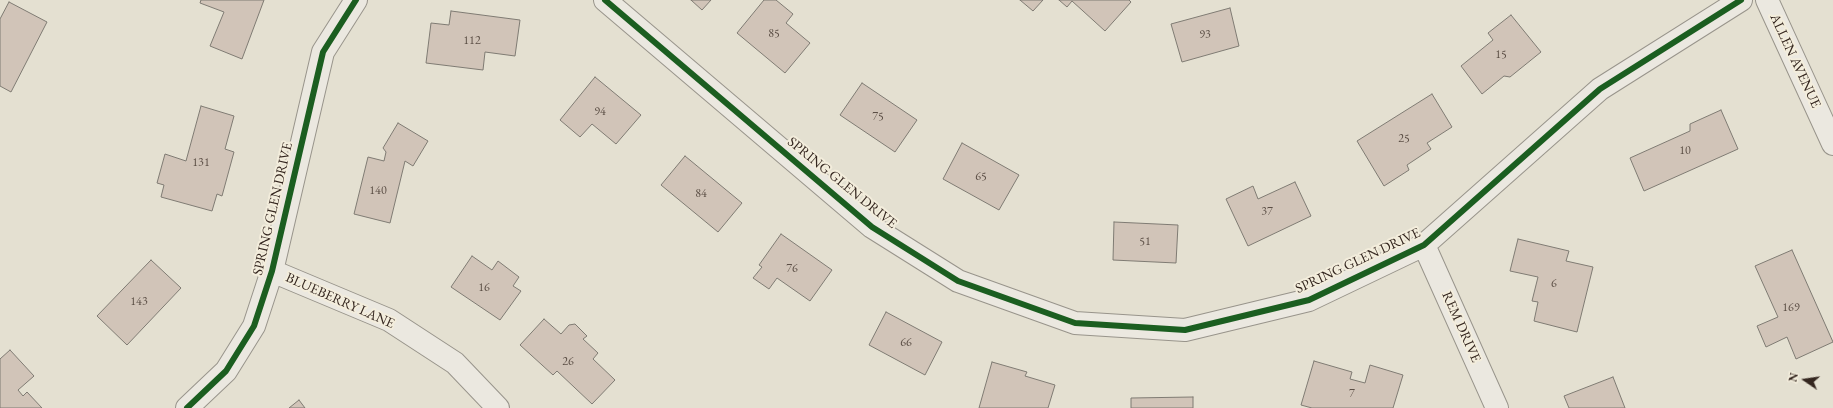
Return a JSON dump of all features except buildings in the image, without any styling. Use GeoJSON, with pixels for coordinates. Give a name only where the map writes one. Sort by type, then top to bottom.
{"type":"FeatureCollection","features":[{"type":"Feature","properties":{"kind":"street","name":"SPRING GLEN DRIVE"},"geometry":{"type":"LineString","coordinates":[[187,408],[226,371],[254,326],[272,271],[294,171],[323,52],[356,0]]}},
{"type":"Feature","properties":{"kind":"street","name":"SPRING GLEN DRIVE"},"geometry":{"type":"LineString","coordinates":[[605,0],[872,227],[958,281],[1075,323],[1185,330],[1309,300],[1424,246],[1600,89],[1741,0]]}},
{"type":"Feature","properties":{"kind":"street","name":"ALLEN AVENUE"},"geometry":{"type":"LineString","coordinates":[[1767,0],[1833,144]]}},
{"type":"Feature","properties":{"kind":"street","name":"REM DRIVE"},"geometry":{"type":"LineString","coordinates":[[1424,246],[1497,408]]}},
{"type":"Feature","properties":{"kind":"street","name":"BLUEBERRY LANE"},"geometry":{"type":"LineString","coordinates":[[272,271],[389,320],[455,363],[498,408]]}},
{"type":"Feature","properties":{"kind":"cycle path"},"geometry":{"type":"LineString","coordinates":[[187,408],[226,371],[254,326],[272,271],[323,52],[356,0]]}},
{"type":"Feature","properties":{"kind":"cycle path"},"geometry":{"type":"LineString","coordinates":[[605,0],[872,227],[958,281],[1075,323],[1185,330],[1309,300],[1424,245],[1600,89],[1741,0]]}}]}
